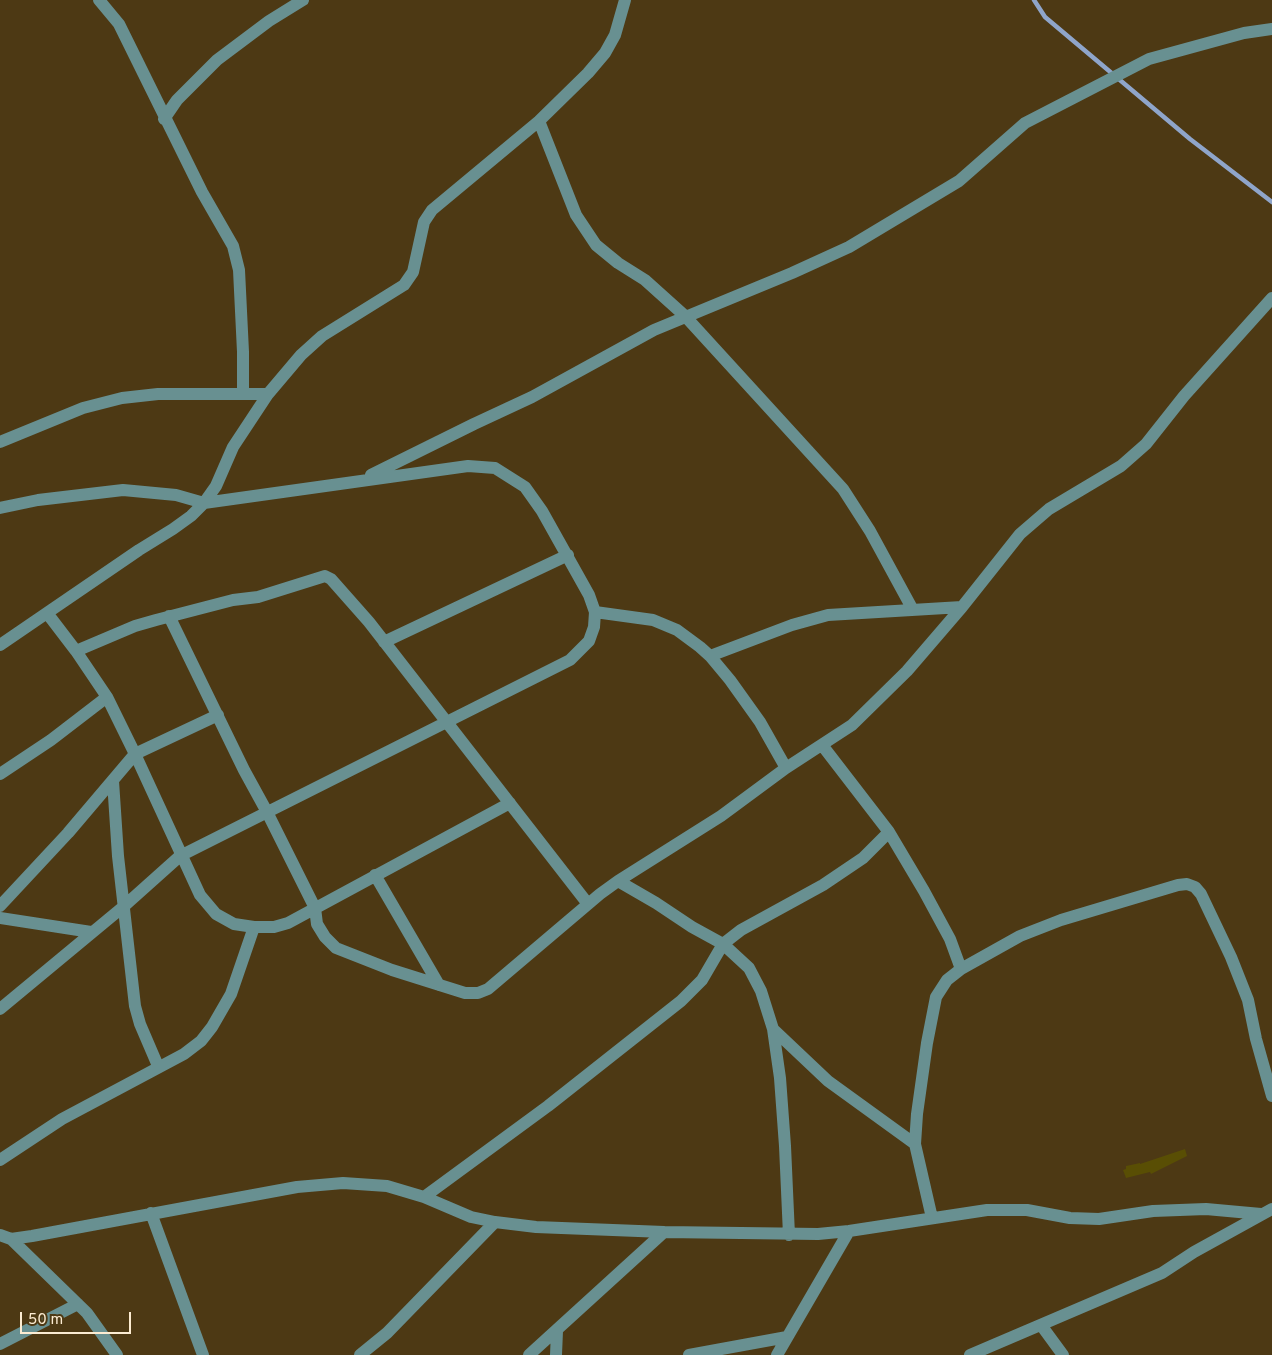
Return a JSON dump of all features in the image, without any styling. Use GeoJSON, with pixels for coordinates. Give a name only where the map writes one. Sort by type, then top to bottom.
{"type":"FeatureCollection","features":[{"type":"Feature","properties":{"kind":"street"},"geometry":{"type":"LineString","coordinates":[[99,0],[119,24],[164,119],[233,246],[239,270],[243,352],[242,394]]}},
{"type":"Feature","properties":{"kind":"street"},"geometry":{"type":"LineString","coordinates":[[164,119],[177,100],[217,60],[269,21],[303,0]]}},
{"type":"Feature","properties":{"kind":"street"},"geometry":{"type":"LineString","coordinates":[[0,644],[139,550],[174,529],[204,503],[216,486],[233,447],[268,394],[301,355],[322,336],[404,285],[413,272],[424,222],[432,210],[539,121],[588,73],[606,53],[615,35],[625,0]]}},
{"type":"Feature","properties":{"kind":"street"},"geometry":{"type":"LineString","coordinates":[[361,480],[532,397],[654,330],[792,273],[848,247],[959,181],[1025,124],[1149,59],[1244,33],[1272,29]]}},
{"type":"Feature","properties":{"kind":"street"},"geometry":{"type":"LineString","coordinates":[[539,121],[576,215],[596,245],[645,280],[685,316],[843,489],[870,531],[914,610]]}},
{"type":"Feature","properties":{"kind":"street"},"geometry":{"type":"LineString","coordinates":[[169,616],[244,770],[315,908],[317,924],[325,937],[336,948],[392,970],[465,993],[478,993],[488,989],[588,904],[618,882],[720,816],[786,768],[852,725],[900,677],[962,607],[1020,534],[1049,509],[1121,466],[1146,444],[1184,396],[1272,298]]}},
{"type":"Feature","properties":{"kind":"street"},"geometry":{"type":"LineString","coordinates":[[0,442],[83,408],[122,398],[158,394],[268,394]]}},
{"type":"Feature","properties":{"kind":"street"},"geometry":{"type":"LineString","coordinates":[[0,508],[38,500],[123,490],[176,495],[204,503],[468,466],[495,468],[526,487],[568,555],[589,595],[595,612],[594,628],[589,641],[570,660],[180,856],[123,907],[0,1009]]}},
{"type":"Feature","properties":{"kind":"street"},"geometry":{"type":"LineString","coordinates":[[384,642],[568,555]]}},
{"type":"Feature","properties":{"kind":"street"},"geometry":{"type":"LineString","coordinates":[[76,651],[135,626],[233,600],[258,596],[325,576],[331,579],[384,642],[588,904]]}},
{"type":"Feature","properties":{"kind":"street"},"geometry":{"type":"LineString","coordinates":[[710,656],[792,625],[828,615],[962,607]]}},
{"type":"Feature","properties":{"kind":"street"},"geometry":{"type":"LineString","coordinates":[[595,612],[653,620],[677,630],[710,656],[760,722],[786,768]]}},
{"type":"Feature","properties":{"kind":"street"},"geometry":{"type":"LineString","coordinates":[[47,613],[76,651],[106,697],[135,754],[180,856],[200,896],[216,914],[234,924],[274,927],[288,923],[510,803]]}},
{"type":"Feature","properties":{"kind":"street"},"geometry":{"type":"LineString","coordinates":[[0,774],[51,740],[106,697]]}},
{"type":"Feature","properties":{"kind":"street"},"geometry":{"type":"LineString","coordinates":[[0,906],[68,833],[135,754],[218,715]]}},
{"type":"Feature","properties":{"kind":"street"},"geometry":{"type":"LineString","coordinates":[[822,745],[889,832],[950,939],[961,969]]}},
{"type":"Feature","properties":{"kind":"street"},"geometry":{"type":"LineString","coordinates":[[114,781],[123,907],[135,1006],[140,1024],[158,1066]]}},
{"type":"Feature","properties":{"kind":"street"},"geometry":{"type":"LineString","coordinates":[[424,1197],[548,1106],[680,1001],[702,980],[723,944],[740,930],[823,885],[864,858],[889,832]]}},
{"type":"Feature","properties":{"kind":"street"},"geometry":{"type":"LineString","coordinates":[[375,875],[439,985]]}},
{"type":"Feature","properties":{"kind":"street"},"geometry":{"type":"LineString","coordinates":[[618,882],[723,944],[749,968],[756,978],[773,1029],[780,1078],[785,1146],[788,1235]]}},
{"type":"Feature","properties":{"kind":"street"},"geometry":{"type":"LineString","coordinates":[[932,1218],[916,1144],[917,1114],[936,997],[947,980],[961,969],[1020,936],[1061,920],[1178,885],[1188,884],[1194,886],[1201,894],[1232,956],[1248,1000],[1256,1039],[1272,1096]]}},
{"type":"Feature","properties":{"kind":"street"},"geometry":{"type":"LineString","coordinates":[[0,918],[91,932]]}},
{"type":"Feature","properties":{"kind":"street"},"geometry":{"type":"LineString","coordinates":[[0,1160],[62,1119],[158,1066],[184,1054],[201,1041],[212,1027],[231,994],[254,927]]}},
{"type":"Feature","properties":{"kind":"street"},"geometry":{"type":"LineString","coordinates":[[773,1029],[828,1081],[916,1144]]}},
{"type":"Feature","properties":{"kind":"street"},"geometry":{"type":"LineString","coordinates":[[6,1237],[297,1187],[343,1184],[387,1186],[424,1197],[471,1217],[495,1222],[536,1227],[664,1232],[788,1235],[849,1231],[987,1210],[1027,1210],[1070,1218],[1099,1219],[1153,1211],[1206,1209],[1267,1211]]}},
{"type":"Feature","properties":{"kind":"street"},"geometry":{"type":"LineString","coordinates":[[970,1355],[1162,1273],[1194,1252],[1267,1211]]}},
{"type":"Feature","properties":{"kind":"street"},"geometry":{"type":"LineString","coordinates":[[151,1213],[203,1355]]}},
{"type":"Feature","properties":{"kind":"street"},"geometry":{"type":"LineString","coordinates":[[360,1355],[387,1333],[495,1222]]}},
{"type":"Feature","properties":{"kind":"street"},"geometry":{"type":"LineString","coordinates":[[777,1355],[849,1231]]}},
{"type":"Feature","properties":{"kind":"street"},"geometry":{"type":"LineString","coordinates":[[529,1355],[664,1232]]}},
{"type":"Feature","properties":{"kind":"street"},"geometry":{"type":"LineString","coordinates":[[6,1237],[78,1304],[117,1355]]}},
{"type":"Feature","properties":{"kind":"street"},"geometry":{"type":"LineString","coordinates":[[0,1344],[78,1304]]}},
{"type":"Feature","properties":{"kind":"street"},"geometry":{"type":"LineString","coordinates":[[1041,1325],[1063,1355]]}},
{"type":"Feature","properties":{"kind":"street"},"geometry":{"type":"LineString","coordinates":[[556,1355],[557,1331]]}},
{"type":"Feature","properties":{"kind":"street"},"geometry":{"type":"LineString","coordinates":[[689,1355],[787,1337]]}},
{"type":"Feature","properties":{"kind":"building"},"geometry":{"type":"Polygon","coordinates":[[[1185,1149],[1187,1156],[1151,1174],[1150,1172],[1126,1178],[1123,1170],[1126,1169],[1126,1166],[1140,1164],[1185,1149]]]}},
{"type":"Feature","properties":{"kind":"waterway"},"geometry":{"type":"LineString","coordinates":[[1034,0],[1045,17],[1190,139],[1272,202]]}}]}
